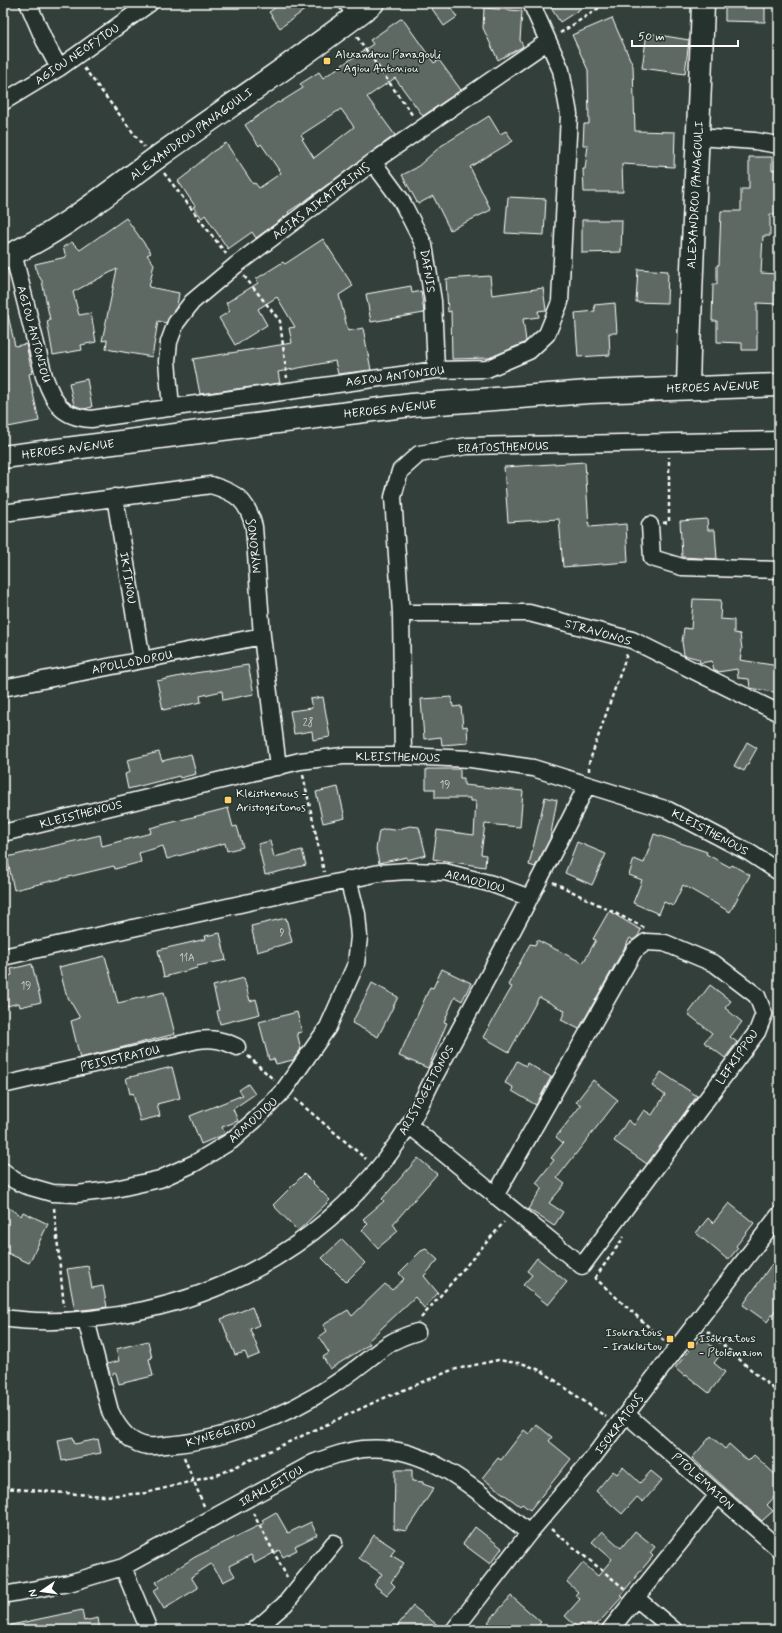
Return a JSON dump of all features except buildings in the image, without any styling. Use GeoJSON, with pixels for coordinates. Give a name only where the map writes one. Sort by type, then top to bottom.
{"type":"FeatureCollection","features":[{"type":"Feature","properties":{"kind":"street"},"geometry":{"type":"LineString","coordinates":[[28,3],[44,40],[59,68]]}},
{"type":"Feature","properties":{"kind":"street","name":"AGIOU NEOFYTOU"},"geometry":{"type":"LineString","coordinates":[[3,102],[59,68],[150,3]]}},
{"type":"Feature","properties":{"kind":"street","name":"ALEXANDROU PANAGOULI"},"geometry":{"type":"LineString","coordinates":[[8,255],[76,217],[108,195],[350,14],[373,3]]}},
{"type":"Feature","properties":{"kind":"street","name":"AGIOU ANTONIOU"},"geometry":{"type":"LineString","coordinates":[[8,255],[50,392],[56,404],[66,413],[79,418],[91,420],[436,370],[487,369],[529,351],[547,334],[560,302],[569,114],[561,70],[531,3]]}},
{"type":"Feature","properties":{"kind":"street","name":"ALEXANDROU PANAGOULI"},"geometry":{"type":"LineString","coordinates":[[688,388],[690,302],[703,3]]}},
{"type":"Feature","properties":{"kind":"street","name":"AGIAS AIKATERINIS"},"geometry":{"type":"LineString","coordinates":[[171,408],[167,361],[169,342],[176,323],[192,302],[236,266],[373,162],[548,41]]}},
{"type":"Feature","properties":{"kind":"street"},"geometry":{"type":"LineString","coordinates":[[698,137],[755,141],[779,145]]}},
{"type":"Feature","properties":{"kind":"street","name":"DAFNIS"},"geometry":{"type":"LineString","coordinates":[[373,162],[401,200],[424,245],[433,302],[436,370]]}},
{"type":"Feature","properties":{"kind":"street","name":"HEROES AVENUE"},"geometry":{"type":"LineString","coordinates":[[3,457],[412,405],[542,395],[779,385]]}},
{"type":"Feature","properties":{"kind":"street","name":"ERATOSTHENOUS"},"geometry":{"type":"LineString","coordinates":[[403,756],[401,613],[393,497],[400,471],[419,454],[466,446],[779,440]]}},
{"type":"Feature","properties":{"kind":"street","name":"MYRONOS"},"geometry":{"type":"LineString","coordinates":[[3,513],[211,485],[229,491],[242,501],[250,512],[254,527],[262,636],[278,767]]}},
{"type":"Feature","properties":{"kind":"street","name":"IKTINOU"},"geometry":{"type":"LineString","coordinates":[[115,497],[142,660]]}},
{"type":"Feature","properties":{"kind":"street"},"geometry":{"type":"LineString","coordinates":[[650,524],[652,558],[682,567],[779,570]]}},
{"type":"Feature","properties":{"kind":"street","name":"STRAVONOS"},"geometry":{"type":"LineString","coordinates":[[401,613],[529,613],[632,640],[779,713]]}},
{"type":"Feature","properties":{"kind":"street","name":"APOLLODOROU"},"geometry":{"type":"LineString","coordinates":[[3,688],[262,636]]}},
{"type":"Feature","properties":{"kind":"street","name":"KLEISTHENOUS"},"geometry":{"type":"LineString","coordinates":[[3,833],[300,761],[343,756],[403,756],[471,759],[533,768],[668,810],[750,853],[779,872]]}},
{"type":"Feature","properties":{"kind":"street","name":"ARISTOGEITONOS"},"geometry":{"type":"LineString","coordinates":[[3,1318],[16,1320],[86,1320],[125,1314],[190,1298],[223,1286],[252,1272],[285,1253],[316,1229],[348,1201],[377,1168],[409,1125],[530,898],[588,785]]}},
{"type":"Feature","properties":{"kind":"street","name":"ARMODIOU"},"geometry":{"type":"LineString","coordinates":[[3,958],[379,873],[407,871],[445,872],[492,884],[530,898]]}},
{"type":"Feature","properties":{"kind":"street","name":"ARMODIOU"},"geometry":{"type":"LineString","coordinates":[[3,1171],[14,1180],[24,1185],[37,1190],[52,1193],[77,1194],[111,1190],[160,1179],[195,1163],[231,1141],[255,1120],[284,1090],[328,1027],[356,964],[358,929],[357,914],[348,879]]}},
{"type":"Feature","properties":{"kind":"street"},"geometry":{"type":"LineString","coordinates":[[495,1196],[634,951],[646,942],[654,942]]}},
{"type":"Feature","properties":{"kind":"street","name":"LEFKIPPOU"},"geometry":{"type":"LineString","coordinates":[[582,1266],[757,1032],[764,1014],[757,996],[715,964],[665,943],[654,942]]}},
{"type":"Feature","properties":{"kind":"street","name":"PEISISTRATOU"},"geometry":{"type":"LineString","coordinates":[[3,1085],[198,1040],[213,1038],[225,1041],[236,1047]]}},
{"type":"Feature","properties":{"kind":"street"},"geometry":{"type":"LineString","coordinates":[[409,1125],[582,1266]]}},
{"type":"Feature","properties":{"kind":"street","name":"ISOKRATOUS"},"geometry":{"type":"LineString","coordinates":[[454,1630],[529,1533],[587,1465],[779,1215]]}},
{"type":"Feature","properties":{"kind":"street","name":"KYNEGEIROU"},"geometry":{"type":"LineString","coordinates":[[86,1320],[110,1411],[116,1424],[125,1434],[137,1442],[148,1446],[188,1443],[224,1434],[293,1408],[333,1386],[386,1345],[417,1332]]}},
{"type":"Feature","properties":{"kind":"street","name":"PTOLEMAION"},"geometry":{"type":"LineString","coordinates":[[622,1420],[718,1495],[779,1549]]}},
{"type":"Feature","properties":{"kind":"street","name":"IRAKLEITOU"},"geometry":{"type":"LineString","coordinates":[[6,1594],[69,1583],[123,1567],[313,1463],[338,1454],[363,1449],[387,1449],[412,1455],[435,1464],[459,1478],[529,1533]]}},
{"type":"Feature","properties":{"kind":"street"},"geometry":{"type":"LineString","coordinates":[[610,1630],[718,1495]]}},
{"type":"Feature","properties":{"kind":"street"},"geometry":{"type":"LineString","coordinates":[[255,1630],[285,1604],[334,1543]]}},
{"type":"Feature","properties":{"kind":"street"},"geometry":{"type":"LineString","coordinates":[[123,1567],[149,1630]]}},
{"type":"Feature","properties":{"kind":"street"},"geometry":{"type":"LineString","coordinates":[[636,1598],[674,1630]]}},
{"type":"Feature","properties":{"kind":"path"},"geometry":{"type":"LineString","coordinates":[[548,41],[607,3]]}},
{"type":"Feature","properties":{"kind":"path"},"geometry":{"type":"LineString","coordinates":[[350,14],[422,128]]}},
{"type":"Feature","properties":{"kind":"path"},"geometry":{"type":"LineString","coordinates":[[75,57],[280,321],[289,391]]}},
{"type":"Feature","properties":{"kind":"path"},"geometry":{"type":"LineString","coordinates":[[650,524],[669,522],[669,442]]}},
{"type":"Feature","properties":{"kind":"path"},"geometry":{"type":"LineString","coordinates":[[588,785],[589,763],[632,640]]}},
{"type":"Feature","properties":{"kind":"path"},"geometry":{"type":"LineString","coordinates":[[300,761],[327,884]]}},
{"type":"Feature","properties":{"kind":"path"},"geometry":{"type":"LineString","coordinates":[[541,876],[644,927],[654,942]]}},
{"type":"Feature","properties":{"kind":"path"},"geometry":{"type":"LineString","coordinates":[[236,1047],[257,1064],[284,1090],[377,1168]]}},
{"type":"Feature","properties":{"kind":"path"},"geometry":{"type":"LineString","coordinates":[[52,1193],[66,1321]]}},
{"type":"Feature","properties":{"kind":"path"},"geometry":{"type":"LineString","coordinates":[[417,1332],[420,1319],[513,1211]]}},
{"type":"Feature","properties":{"kind":"path"},"geometry":{"type":"LineString","coordinates":[[582,1266],[674,1351]]}},
{"type":"Feature","properties":{"kind":"path"},"geometry":{"type":"LineString","coordinates":[[697,1322],[779,1394]]}},
{"type":"Feature","properties":{"kind":"path"},"geometry":{"type":"LineString","coordinates":[[3,1488],[103,1496],[146,1493],[194,1481],[220,1474],[377,1401],[452,1370],[498,1360],[524,1364],[542,1372],[622,1420]]}},
{"type":"Feature","properties":{"kind":"path"},"geometry":{"type":"LineString","coordinates":[[178,1444],[210,1519]]}},
{"type":"Feature","properties":{"kind":"path"},"geometry":{"type":"LineString","coordinates":[[246,1499],[295,1592]]}},
{"type":"Feature","properties":{"kind":"path"},"geometry":{"type":"LineString","coordinates":[[540,1520],[636,1598]]}},
{"type":"Feature","properties":{"kind":"path"},"geometry":{"type":"LineString","coordinates":[[5,1533],[6,1594]]}},
{"type":"Feature","properties":{"kind":"place","name":"Alexandrou Panagouli - Agiou Antoniou"},"geometry":{"type":"Point","coordinates":[327,61]}},
{"type":"Feature","properties":{"kind":"place","name":"Kleisthenous - Aristogeitonos"},"geometry":{"type":"Point","coordinates":[228,800]}},
{"type":"Feature","properties":{"kind":"place","name":"Isokratous - Irakleitou"},"geometry":{"type":"Point","coordinates":[670,1339]}},
{"type":"Feature","properties":{"kind":"place","name":"Isokratous - Ptolemaion"},"geometry":{"type":"Point","coordinates":[691,1345]}}]}
